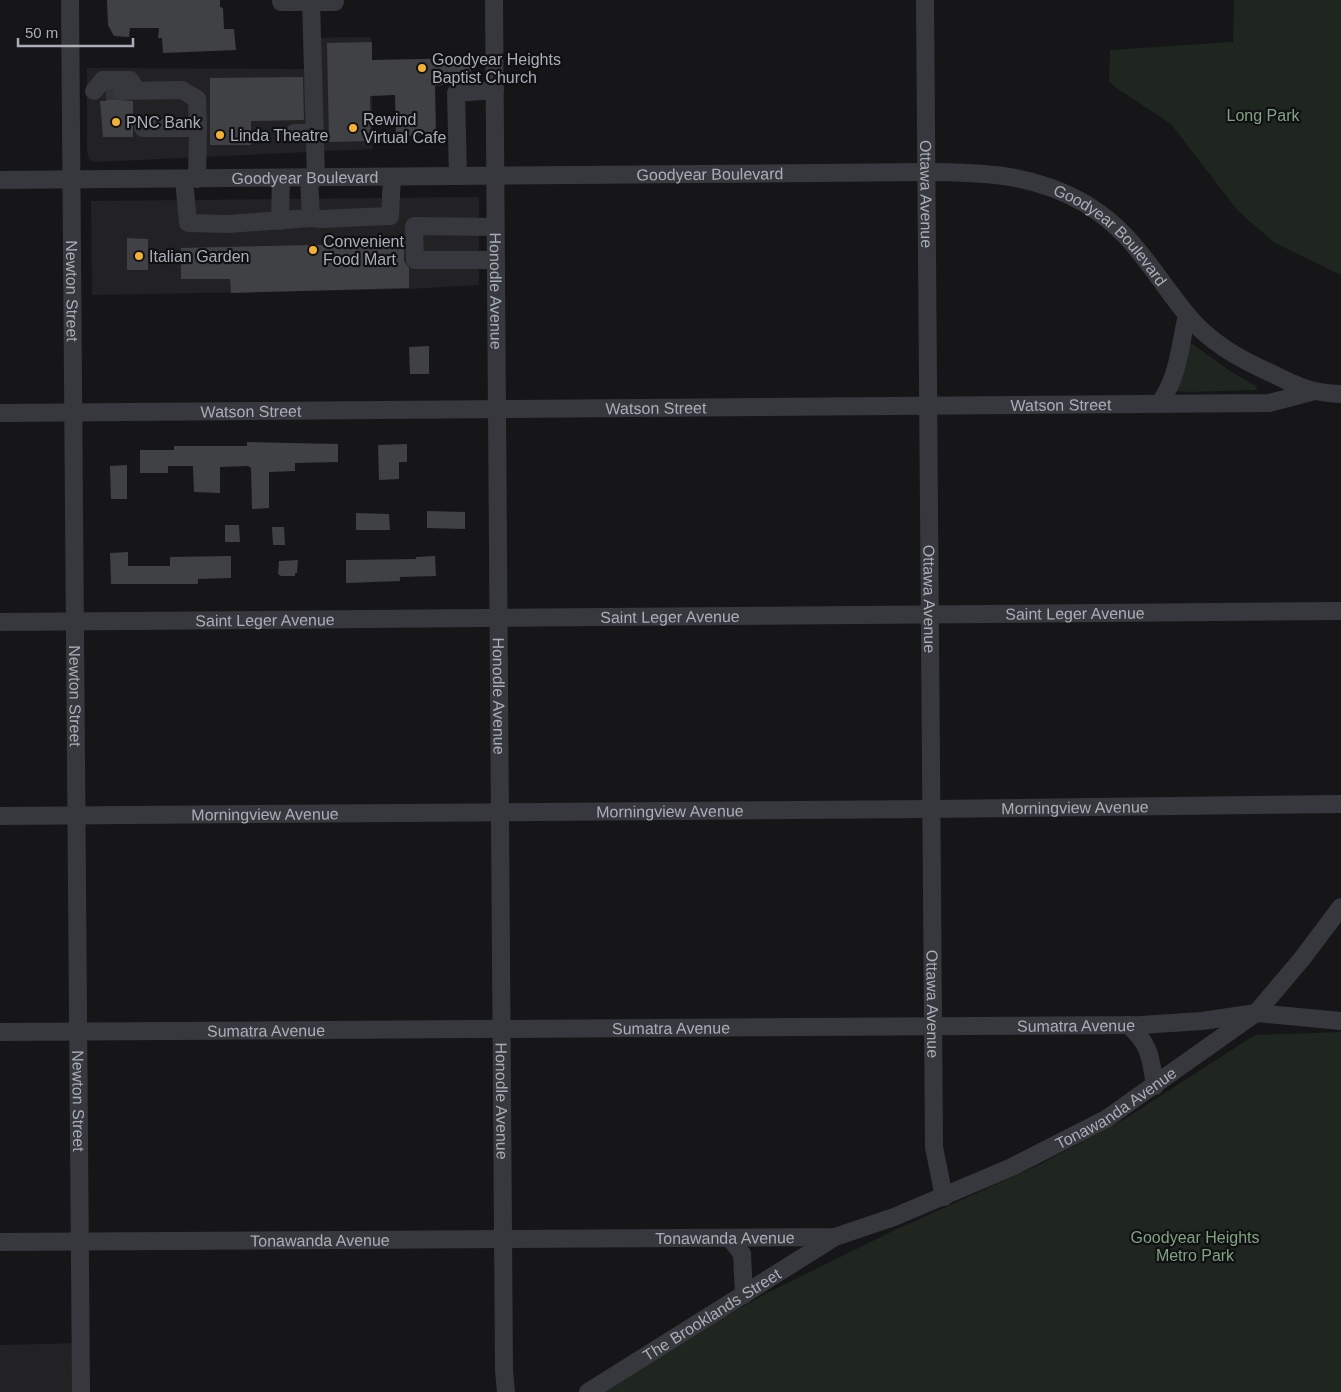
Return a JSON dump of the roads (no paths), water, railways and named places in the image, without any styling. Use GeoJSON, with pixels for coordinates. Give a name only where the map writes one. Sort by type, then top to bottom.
{"type":"FeatureCollection","features":[{"type":"Feature","properties":{"kind":"street","name":"Newton Street"},"geometry":{"type":"LineString","coordinates":[[70,0],[73,180],[72,412],[81,1392]]}},
{"type":"Feature","properties":{"kind":"street","name":"Honodle Avenue"},"geometry":{"type":"LineString","coordinates":[[494,0],[499,812],[506,1392]]}},
{"type":"Feature","properties":{"kind":"street","name":"Ottawa Avenue"},"geometry":{"type":"LineString","coordinates":[[925,0],[934,1147],[944,1197]]}},
{"type":"Feature","properties":{"kind":"street"},"geometry":{"type":"LineString","coordinates":[[311,1],[315,133],[311,218]]}},
{"type":"Feature","properties":{"kind":"street"},"geometry":{"type":"LineString","coordinates":[[281,2],[335,2]]}},
{"type":"Feature","properties":{"kind":"street"},"geometry":{"type":"LineString","coordinates":[[72,91],[182,90],[197,99],[198,128],[190,179],[188,223],[228,224],[311,218],[382,218],[390,216],[392,177]]}},
{"type":"Feature","properties":{"kind":"street"},"geometry":{"type":"LineString","coordinates":[[458,176],[456,93],[495,90]]}},
{"type":"Feature","properties":{"kind":"street"},"geometry":{"type":"LineString","coordinates":[[143,128],[198,128]]}},
{"type":"Feature","properties":{"kind":"street"},"geometry":{"type":"LineString","coordinates":[[294,133],[315,133]]}},
{"type":"Feature","properties":{"kind":"street","name":"Goodyear Boulevard"},"geometry":{"type":"LineString","coordinates":[[0,180],[926,172],[977,172],[1025,179],[1061,191],[1085,204],[1109,221],[1140,250],[1187,315],[1214,341],[1239,359],[1311,392],[1341,394]]}},
{"type":"Feature","properties":{"kind":"street"},"geometry":{"type":"LineString","coordinates":[[280,221],[281,178]]}},
{"type":"Feature","properties":{"kind":"street"},"geometry":{"type":"LineString","coordinates":[[495,227],[414,226],[415,260],[495,260]]}},
{"type":"Feature","properties":{"kind":"street"},"geometry":{"type":"LineString","coordinates":[[1160,403],[1171,386],[1179,365],[1187,315]]}},
{"type":"Feature","properties":{"kind":"street","name":"Watson Street"},"geometry":{"type":"LineString","coordinates":[[0,413],[927,404],[1269,403],[1311,392]]}},
{"type":"Feature","properties":{"kind":"street","name":"Saint Leger Avenue"},"geometry":{"type":"LineString","coordinates":[[0,622],[1341,611]]}},
{"type":"Feature","properties":{"kind":"street","name":"Morningview Avenue"},"geometry":{"type":"LineString","coordinates":[[0,816],[932,810],[1341,804]]}},
{"type":"Feature","properties":{"kind":"street","name":"Tonawanda Avenue"},"geometry":{"type":"LineString","coordinates":[[0,1242],[835,1237],[894,1217],[944,1197],[1071,1139],[1155,1086],[1256,1014],[1302,960],[1341,907]]}},
{"type":"Feature","properties":{"kind":"street","name":"Sumatra Avenue"},"geometry":{"type":"LineString","coordinates":[[0,1032],[502,1027],[1128,1025],[1202,1021],[1256,1014],[1341,1021]]}},
{"type":"Feature","properties":{"kind":"street"},"geometry":{"type":"LineString","coordinates":[[1128,1025],[1140,1035],[1149,1052],[1155,1086]]}},
{"type":"Feature","properties":{"kind":"street","name":"The Brooklands Street"},"geometry":{"type":"LineString","coordinates":[[588,1392],[744,1296],[835,1237]]}},
{"type":"Feature","properties":{"kind":"street"},"geometry":{"type":"LineString","coordinates":[[730,1238],[742,1254],[744,1296]]}},
{"type":"Feature","properties":{"kind":"tunnel"},"geometry":{"type":"LineString","coordinates":[[106,91],[123,91]]}},
{"type":"Feature","properties":{"kind":"place","name":"Goodyear Heights Baptist Church"},"geometry":{"type":"Point","coordinates":[422,68]}},
{"type":"Feature","properties":{"kind":"place","name":"PNC Bank"},"geometry":{"type":"Point","coordinates":[116,122]}},
{"type":"Feature","properties":{"kind":"place","name":"Rewind Virtual Cafe"},"geometry":{"type":"Point","coordinates":[353,128]}},
{"type":"Feature","properties":{"kind":"place","name":"Linda Theatre"},"geometry":{"type":"Point","coordinates":[220,135]}},
{"type":"Feature","properties":{"kind":"place","name":"Convenient Food Mart"},"geometry":{"type":"Point","coordinates":[313,250]}},
{"type":"Feature","properties":{"kind":"place","name":"Italian Garden"},"geometry":{"type":"Point","coordinates":[139,256]}},
{"type":"Feature","properties":{"kind":"park label","name":"Long Park"},"geometry":{"type":"Point","coordinates":[1263,115]}},
{"type":"Feature","properties":{"kind":"park label","name":"Goodyear Heights Metro Park"},"geometry":{"type":"Point","coordinates":[1195,1246]}}]}
